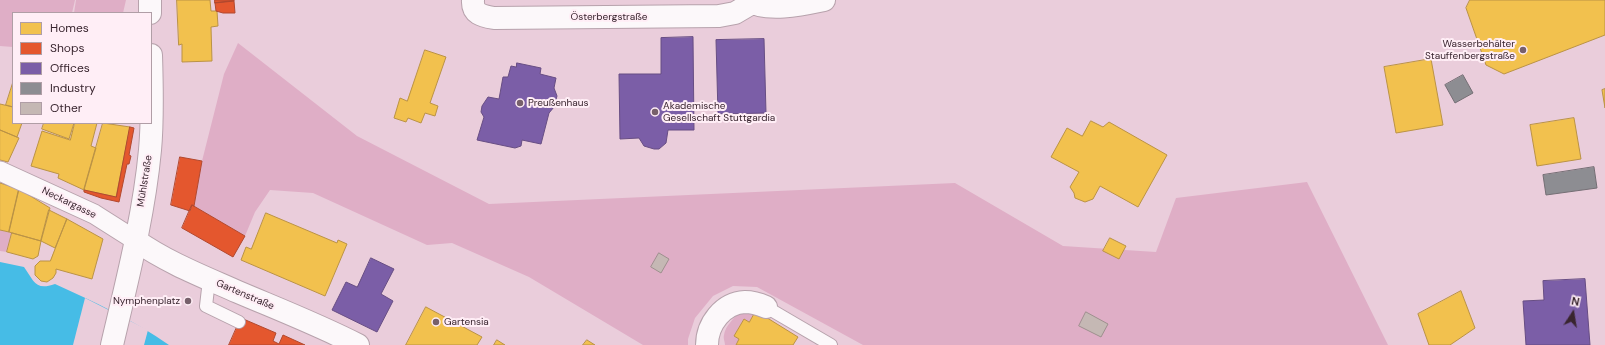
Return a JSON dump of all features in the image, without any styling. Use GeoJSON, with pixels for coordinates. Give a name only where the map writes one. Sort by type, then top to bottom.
{"type":"FeatureCollection","features":[{"type":"Feature","properties":{"kind":"street"},"geometry":{"type":"LineString","coordinates":[[150,0],[150,12]]}},
{"type":"Feature","properties":{"kind":"street","name":"Österbergstraße"},"geometry":{"type":"LineString","coordinates":[[473,0],[473,7],[476,12],[481,15],[494,18],[719,16],[735,13],[750,1]]}},
{"type":"Feature","properties":{"kind":"street"},"geometry":{"type":"LineString","coordinates":[[750,1],[771,6],[824,0]]}},
{"type":"Feature","properties":{"kind":"street","name":"Mühlstraße"},"geometry":{"type":"LineString","coordinates":[[112,345],[122,306],[147,178],[151,124]]}},
{"type":"Feature","properties":{"kind":"street","name":"Neckargasse"},"geometry":{"type":"LineString","coordinates":[[0,171],[83,208],[135,240]]}},
{"type":"Feature","properties":{"kind":"street","name":"Gartenstraße"},"geometry":{"type":"LineString","coordinates":[[135,240],[165,260],[284,311],[358,345]]}},
{"type":"Feature","properties":{"kind":"street"},"geometry":{"type":"LineString","coordinates":[[707,345],[710,327],[717,316],[729,306],[744,302],[766,306]]}},
{"type":"Feature","properties":{"kind":"lane"},"geometry":{"type":"LineString","coordinates":[[209,280],[206,306],[239,322]]}},
{"type":"Feature","properties":{"kind":"lane"},"geometry":{"type":"LineString","coordinates":[[766,306],[832,345]]}},
{"type":"Feature","properties":{"kind":"shaded area"},"geometry":{"type":"Polygon","coordinates":[[[0,0],[75,0],[72,12],[12,12],[12,47],[0,46],[0,0]]]}},
{"type":"Feature","properties":{"kind":"shaded area"},"geometry":{"type":"Polygon","coordinates":[[[76,0],[126,0],[123,12],[74,12],[76,0]]]}},
{"type":"Feature","properties":{"kind":"shaded area"},"geometry":{"type":"Polygon","coordinates":[[[238,43],[357,136],[489,204],[955,183],[1063,246],[1156,252],[1176,198],[1307,182],[1388,345],[863,345],[757,287],[733,286],[713,296],[695,318],[688,339],[688,345],[643,345],[529,277],[452,243],[427,245],[313,193],[270,190],[255,212],[245,236],[194,206],[202,161],[224,74],[238,43]]]}},
{"type":"Feature","properties":{"kind":"shaded area"},"geometry":{"type":"Polygon","coordinates":[[[0,230],[12,233],[7,252],[0,251],[0,230]]]}},
{"type":"Feature","properties":{"kind":"shaded area"},"geometry":{"type":"Polygon","coordinates":[[[741,311],[756,311],[749,322],[744,319],[734,336],[739,339],[736,345],[725,345],[724,336],[726,328],[741,311]]]}},
{"type":"Feature","properties":{"kind":"water"},"geometry":{"type":"Polygon","coordinates":[[[0,262],[24,267],[33,280],[39,285],[48,286],[55,284],[128,319],[169,345],[0,345],[0,262]]]}},
{"type":"Feature","properties":{"kind":"pier"},"geometry":{"type":"Polygon","coordinates":[[[85,298],[148,330],[144,345],[73,345],[85,298]]]}},
{"type":"Feature","properties":{"kind":"building: Homes"},"geometry":{"type":"Polygon","coordinates":[[[177,0],[210,0],[211,11],[217,11],[218,26],[211,27],[212,61],[182,62],[182,44],[179,45],[177,0]]]}},
{"type":"Feature","properties":{"kind":"building: Homes","name":"Wasserbehälter Stauffenbergstraße"},"geometry":{"type":"Polygon","coordinates":[[[1470,0],[1605,0],[1605,35],[1504,74],[1486,65],[1466,8],[1470,0]]]}},
{"type":"Feature","properties":{"kind":"building: Homes"},"geometry":{"type":"Polygon","coordinates":[[[425,50],[446,57],[430,103],[438,106],[435,116],[425,113],[421,123],[408,118],[406,122],[394,118],[400,98],[407,101],[425,50]]]}},
{"type":"Feature","properties":{"kind":"building: Homes"},"geometry":{"type":"Polygon","coordinates":[[[1431,59],[1443,125],[1396,133],[1384,67],[1431,59]]]}},
{"type":"Feature","properties":{"kind":"building: Homes"},"geometry":{"type":"Polygon","coordinates":[[[12,85],[12,107],[6,105],[12,85]]]}},
{"type":"Feature","properties":{"kind":"building: Homes"},"geometry":{"type":"Polygon","coordinates":[[[1605,89],[1605,108],[1602,90],[1605,89]]]}},
{"type":"Feature","properties":{"kind":"building: Homes"},"geometry":{"type":"Polygon","coordinates":[[[0,104],[12,107],[12,124],[22,124],[17,137],[0,130],[0,104]]]}},
{"type":"Feature","properties":{"kind":"building: Homes"},"geometry":{"type":"Polygon","coordinates":[[[1574,118],[1581,159],[1537,166],[1530,125],[1574,118]]]}},
{"type":"Feature","properties":{"kind":"building: Homes"},"geometry":{"type":"Polygon","coordinates":[[[1091,121],[1103,127],[1109,122],[1167,155],[1138,207],[1100,186],[1093,199],[1085,202],[1075,198],[1070,187],[1079,172],[1051,157],[1067,128],[1082,136],[1091,121]]]}},
{"type":"Feature","properties":{"kind":"building: Homes"},"geometry":{"type":"Polygon","coordinates":[[[44,124],[74,124],[69,139],[42,129],[44,124]]]}},
{"type":"Feature","properties":{"kind":"building: Homes"},"geometry":{"type":"Polygon","coordinates":[[[75,124],[97,124],[91,146],[96,148],[84,190],[58,178],[59,174],[31,166],[42,131],[70,140],[75,124]]]}},
{"type":"Feature","properties":{"kind":"building: Homes"},"geometry":{"type":"Polygon","coordinates":[[[103,124],[130,127],[116,197],[84,190],[103,124]]]}},
{"type":"Feature","properties":{"kind":"building: Homes"},"geometry":{"type":"Polygon","coordinates":[[[0,130],[19,138],[8,162],[0,160],[0,130]]]}},
{"type":"Feature","properties":{"kind":"building: Homes"},"geometry":{"type":"Polygon","coordinates":[[[0,183],[19,189],[9,232],[0,230],[0,183]]]}},
{"type":"Feature","properties":{"kind":"building: Homes"},"geometry":{"type":"Polygon","coordinates":[[[19,189],[50,208],[41,241],[9,232],[19,189]]]}},
{"type":"Feature","properties":{"kind":"building: Homes"},"geometry":{"type":"Polygon","coordinates":[[[49,210],[67,219],[55,248],[41,241],[49,210]]]}},
{"type":"Feature","properties":{"kind":"building: Homes"},"geometry":{"type":"Polygon","coordinates":[[[266,213],[337,243],[338,240],[347,244],[325,296],[241,260],[246,247],[251,249],[266,213]]]}},
{"type":"Feature","properties":{"kind":"building: Homes"},"geometry":{"type":"Polygon","coordinates":[[[67,219],[103,239],[92,279],[56,269],[56,273],[53,278],[47,282],[41,281],[35,275],[35,266],[40,261],[50,261],[67,219]]]}},
{"type":"Feature","properties":{"kind":"building: Homes"},"geometry":{"type":"Polygon","coordinates":[[[12,233],[41,241],[38,256],[33,259],[7,252],[12,233]]]}},
{"type":"Feature","properties":{"kind":"building: Homes"},"geometry":{"type":"Polygon","coordinates":[[[1110,238],[1126,246],[1119,259],[1103,251],[1110,238]]]}},
{"type":"Feature","properties":{"kind":"building: Homes"},"geometry":{"type":"Polygon","coordinates":[[[1461,291],[1475,328],[1450,345],[1429,345],[1418,314],[1461,291]]]}},
{"type":"Feature","properties":{"kind":"building: Homes","name":"Gartensia"},"geometry":{"type":"Polygon","coordinates":[[[426,307],[482,337],[477,345],[406,345],[426,307]]]}},
{"type":"Feature","properties":{"kind":"building: Homes"},"geometry":{"type":"Polygon","coordinates":[[[756,311],[798,337],[793,345],[736,345],[739,339],[734,336],[744,319],[749,322],[756,311]]]}},
{"type":"Feature","properties":{"kind":"building: Homes"},"geometry":{"type":"Polygon","coordinates":[[[497,340],[505,345],[494,345],[497,340]]]}},
{"type":"Feature","properties":{"kind":"building: Homes"},"geometry":{"type":"Polygon","coordinates":[[[587,340],[595,345],[583,345],[587,340]]]}},
{"type":"Feature","properties":{"kind":"building: Shops"},"geometry":{"type":"Polygon","coordinates":[[[215,0],[234,0],[234,1],[215,3],[215,0]]]}},
{"type":"Feature","properties":{"kind":"building: Shops"},"geometry":{"type":"Polygon","coordinates":[[[234,1],[235,13],[223,13],[216,11],[215,3],[234,1]]]}},
{"type":"Feature","properties":{"kind":"building: Shops"},"geometry":{"type":"Polygon","coordinates":[[[130,127],[134,128],[129,155],[131,156],[129,164],[127,164],[119,202],[84,192],[84,190],[116,197],[130,127]]]}},
{"type":"Feature","properties":{"kind":"building: Shops"},"geometry":{"type":"Polygon","coordinates":[[[180,157],[202,161],[194,206],[192,205],[190,211],[171,205],[180,157]]]}},
{"type":"Feature","properties":{"kind":"building: Shops"},"geometry":{"type":"Polygon","coordinates":[[[192,205],[245,236],[233,257],[182,228],[192,205]]]}},
{"type":"Feature","properties":{"kind":"building: Shops"},"geometry":{"type":"Polygon","coordinates":[[[241,318],[276,333],[273,341],[279,344],[283,335],[305,345],[229,345],[241,318]]]}},
{"type":"Feature","properties":{"kind":"building: Offices"},"geometry":{"type":"Polygon","coordinates":[[[693,37],[694,130],[668,130],[666,143],[659,149],[644,146],[639,138],[620,139],[619,74],[661,74],[661,38],[693,37]]]}},
{"type":"Feature","properties":{"kind":"building: Offices"},"geometry":{"type":"Polygon","coordinates":[[[764,39],[766,113],[718,114],[716,40],[764,39]]]}},
{"type":"Feature","properties":{"kind":"building: Offices","name":"Preußenhaus"},"geometry":{"type":"Polygon","coordinates":[[[517,63],[541,68],[540,74],[556,78],[554,88],[557,96],[554,107],[549,113],[541,144],[522,140],[521,146],[515,148],[477,140],[484,117],[481,112],[482,106],[488,97],[499,99],[503,77],[508,77],[511,66],[516,67],[517,63]]]}},
{"type":"Feature","properties":{"kind":"building: Offices"},"geometry":{"type":"Polygon","coordinates":[[[371,258],[394,269],[381,294],[393,301],[377,332],[332,310],[346,282],[357,287],[371,258]]]}},
{"type":"Feature","properties":{"kind":"building: Offices"},"geometry":{"type":"Polygon","coordinates":[[[1585,279],[1590,345],[1526,345],[1523,301],[1544,300],[1543,281],[1585,279]]]}},
{"type":"Feature","properties":{"kind":"building: Industry"},"geometry":{"type":"Polygon","coordinates":[[[1463,75],[1473,93],[1455,103],[1445,85],[1463,75]]]}},
{"type":"Feature","properties":{"kind":"building: Industry"},"geometry":{"type":"Polygon","coordinates":[[[1594,167],[1597,188],[1546,195],[1543,175],[1594,167]]]}},
{"type":"Feature","properties":{"kind":"building: Other"},"geometry":{"type":"Polygon","coordinates":[[[659,253],[669,259],[661,273],[651,267],[659,253]]]}},
{"type":"Feature","properties":{"kind":"building: Other"},"geometry":{"type":"Polygon","coordinates":[[[1086,312],[1108,324],[1101,337],[1079,326],[1086,312]]]}},
{"type":"Feature","properties":{"kind":"place","name":"Wasserbehälter Stauffenbergstraße"},"geometry":{"type":"Point","coordinates":[1523,50]}},
{"type":"Feature","properties":{"kind":"place","name":"Preußenhaus"},"geometry":{"type":"Point","coordinates":[520,103]}},
{"type":"Feature","properties":{"kind":"place","name":"Akademische Gesellschaft Stuttgardia"},"geometry":{"type":"Point","coordinates":[655,112]}},
{"type":"Feature","properties":{"kind":"place","name":"Nymphenplatz"},"geometry":{"type":"Point","coordinates":[188,301]}},
{"type":"Feature","properties":{"kind":"place","name":"Gartensia"},"geometry":{"type":"Point","coordinates":[436,322]}}]}
